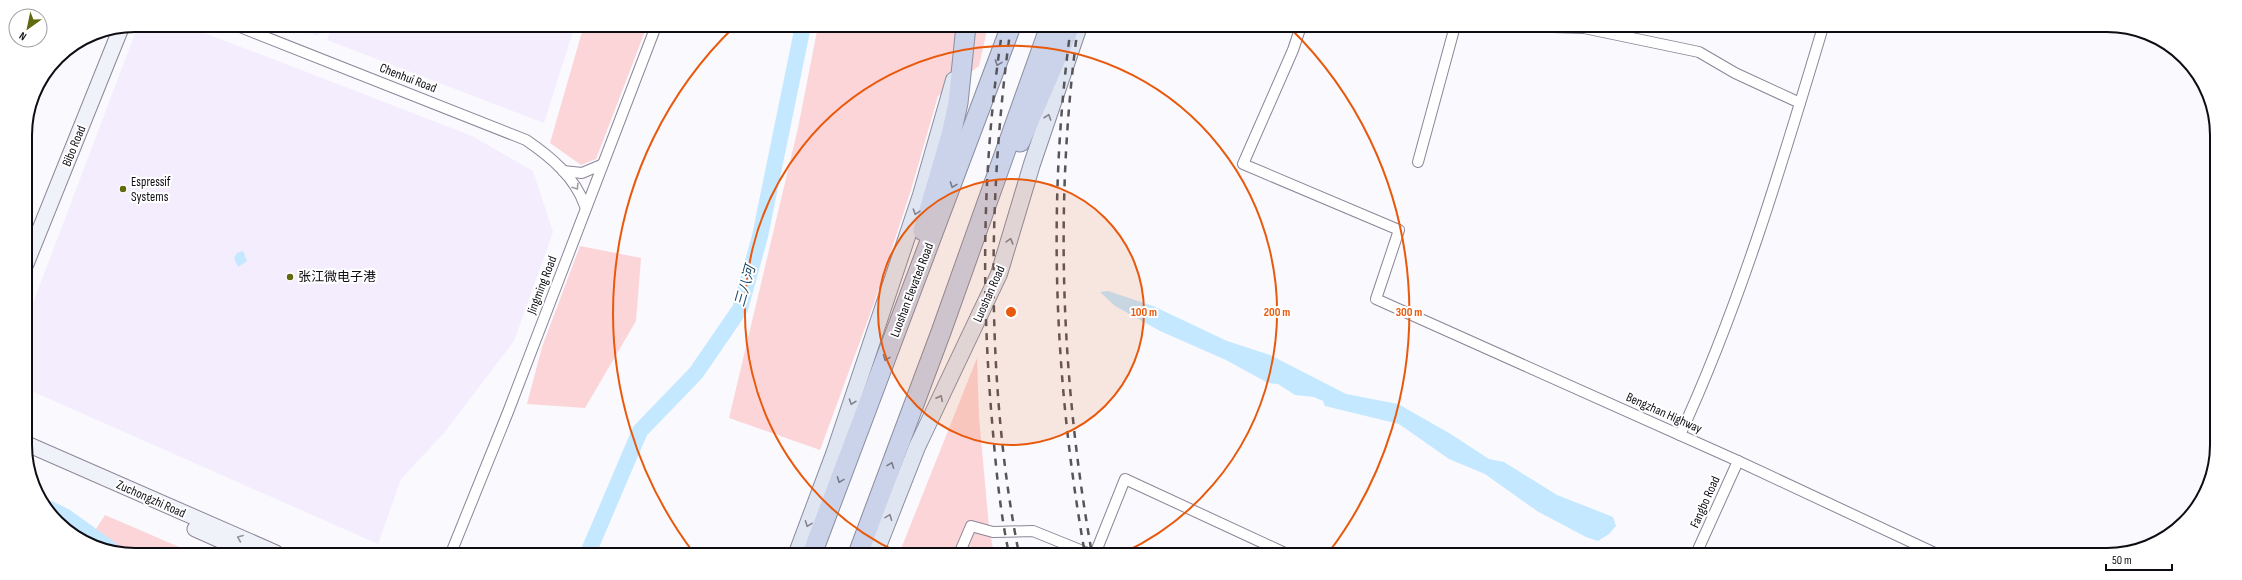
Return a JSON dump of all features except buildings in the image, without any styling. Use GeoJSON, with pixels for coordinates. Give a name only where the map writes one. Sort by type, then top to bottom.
{"type":"FeatureCollection","features":[{"type":"Feature","properties":{"kind":"highway"},"geometry":{"type":"LineString","coordinates":[[902,315],[914,263],[951,135],[958,103],[965,32]]}},
{"type":"Feature","properties":{"kind":"highway","name":"Luoshan Elevated Road"},"geometry":{"type":"LineString","coordinates":[[814,548],[943,211],[1009,32]]}},
{"type":"Feature","properties":{"kind":"highway"},"geometry":{"type":"LineString","coordinates":[[860,548],[941,332],[1048,32]]}},
{"type":"Feature","properties":{"kind":"highway"},"geometry":{"type":"LineString","coordinates":[[941,332],[1067,32]]}},
{"type":"Feature","properties":{"kind":"main road"},"geometry":{"type":"LineString","coordinates":[[799,548],[834,454],[921,195],[953,85],[965,32]]}},
{"type":"Feature","properties":{"kind":"main road","name":"Luoshan Road"},"geometry":{"type":"LineString","coordinates":[[877,548],[917,447],[999,274],[1032,164],[1077,32]]}},
{"type":"Feature","properties":{"kind":"main road","name":"Bibo Road"},"geometry":{"type":"LineString","coordinates":[[32,249],[119,34]]}},
{"type":"Feature","properties":{"kind":"main road","name":"Bibo Road"},"geometry":{"type":"LineString","coordinates":[[32,237],[114,35]]}},
{"type":"Feature","properties":{"kind":"main road","name":"Zuchongzhi Road"},"geometry":{"type":"LineString","coordinates":[[32,446],[265,548]]}},
{"type":"Feature","properties":{"kind":"main road","name":"Zuchongzhi Road"},"geometry":{"type":"LineString","coordinates":[[33,458],[238,548]]}},
{"type":"Feature","properties":{"kind":"street","name":"Chenhui Road"},"geometry":{"type":"LineString","coordinates":[[253,32],[508,131],[542,151],[563,171],[577,187],[585,206]]}},
{"type":"Feature","properties":{"kind":"street","name":"Jingming Road"},"geometry":{"type":"LineString","coordinates":[[453,548],[508,412],[585,206],[654,32]]}},
{"type":"Feature","properties":{"kind":"street","name":"Bengzhan Highway"},"geometry":{"type":"LineString","coordinates":[[1299,32],[1293,50],[1243,164],[1399,230],[1376,299],[1738,461],[1924,548]]}},
{"type":"Feature","properties":{"kind":"street"},"geometry":{"type":"LineString","coordinates":[[1418,162],[1452,32]]}},
{"type":"Feature","properties":{"kind":"street"},"geometry":{"type":"LineString","coordinates":[[1603,32],[1699,52],[1746,79],[1800,103]]}},
{"type":"Feature","properties":{"kind":"street"},"geometry":{"type":"LineString","coordinates":[[1680,435],[1697,398],[1735,297],[1800,103],[1821,32]]}},
{"type":"Feature","properties":{"kind":"street"},"geometry":{"type":"LineString","coordinates":[[563,171],[582,173],[602,165]]}},
{"type":"Feature","properties":{"kind":"street","name":"Fangbo Road"},"geometry":{"type":"LineString","coordinates":[[1699,548],[1738,461]]}},
{"type":"Feature","properties":{"kind":"street"},"geometry":{"type":"LineString","coordinates":[[1097,548],[1125,479],[1274,548]]}},
{"type":"Feature","properties":{"kind":"street"},"geometry":{"type":"LineString","coordinates":[[962,548],[971,526],[993,532],[1033,532],[1074,548]]}},
{"type":"Feature","properties":{"kind":"shaded area","name":"张江微电子港"},"geometry":{"type":"Polygon","coordinates":[[[135,32],[201,32],[472,136],[533,171],[553,232],[514,341],[444,433],[401,479],[378,544],[32,391],[32,306],[135,32]]]}},
{"type":"Feature","properties":{"kind":"shaded area"},"geometry":{"type":"Polygon","coordinates":[[[308,32],[320,32],[318,36],[308,32]]]}},
{"type":"Feature","properties":{"kind":"shaded area"},"geometry":{"type":"Polygon","coordinates":[[[330,32],[573,32],[544,123],[327,40],[330,32]]]}},
{"type":"Feature","properties":{"kind":"shaded area"},"geometry":{"type":"Polygon","coordinates":[[[582,32],[645,32],[596,159],[581,165],[550,143],[582,32]]]}},
{"type":"Feature","properties":{"kind":"shaded area"},"geometry":{"type":"Polygon","coordinates":[[[817,32],[987,32],[979,66],[938,96],[911,190],[873,306],[820,450],[729,418],[798,128],[817,32]]]}},
{"type":"Feature","properties":{"kind":"shaded area"},"geometry":{"type":"Polygon","coordinates":[[[580,246],[641,258],[636,321],[585,408],[527,404],[542,347],[580,246]]]}},
{"type":"Feature","properties":{"kind":"shaded area"},"geometry":{"type":"Polygon","coordinates":[[[977,358],[979,417],[989,527],[993,548],[901,548],[977,358]]]}},
{"type":"Feature","properties":{"kind":"shaded area"},"geometry":{"type":"Polygon","coordinates":[[[105,515],[181,548],[128,548],[102,543],[91,537],[105,515]]]}},
{"type":"Feature","properties":{"kind":"water"},"geometry":{"type":"Polygon","coordinates":[[[243,251],[247,261],[238,267],[234,258],[237,253],[243,251]]]}},
{"type":"Feature","properties":{"kind":"water"},"geometry":{"type":"Polygon","coordinates":[[[1108,291],[1153,306],[1227,341],[1270,355],[1346,394],[1398,404],[1449,433],[1489,459],[1504,462],[1557,495],[1613,517],[1616,526],[1609,534],[1598,541],[1586,537],[1537,511],[1485,474],[1449,459],[1399,424],[1325,406],[1323,401],[1314,397],[1295,395],[1278,384],[1268,383],[1226,360],[1160,331],[1115,306],[1100,292],[1108,291]]]}},
{"type":"Feature","properties":{"kind":"waterway","name":"三八河"},"geometry":{"type":"LineString","coordinates":[[590,548],[640,431],[696,373],[740,309],[760,236],[802,32]]}},
{"type":"Feature","properties":{"kind":"waterway"},"geometry":{"type":"LineString","coordinates":[[57,513],[66,517],[102,543]]}},
{"type":"Feature","properties":{"kind":"railway"},"geometry":{"type":"LineString","coordinates":[[1002,32],[991,122],[985,265],[991,409],[1000,500],[1008,548]]}},
{"type":"Feature","properties":{"kind":"railway"},"geometry":{"type":"LineString","coordinates":[[1010,32],[997,156],[994,223],[994,290],[1000,425],[1008,491],[1018,548]]}},
{"type":"Feature","properties":{"kind":"railway"},"geometry":{"type":"LineString","coordinates":[[1070,32],[1063,92],[1059,158],[1057,290],[1066,423],[1084,548]]}},
{"type":"Feature","properties":{"kind":"railway"},"geometry":{"type":"LineString","coordinates":[[1077,32],[1070,92],[1066,158],[1064,290],[1073,423],[1091,548]]}},
{"type":"Feature","properties":{"kind":"place","name":"Espressif Systems"},"geometry":{"type":"Point","coordinates":[123,189]}},
{"type":"Feature","properties":{"kind":"place","name":"张江微电子港"},"geometry":{"type":"Point","coordinates":[290,277]}}]}
